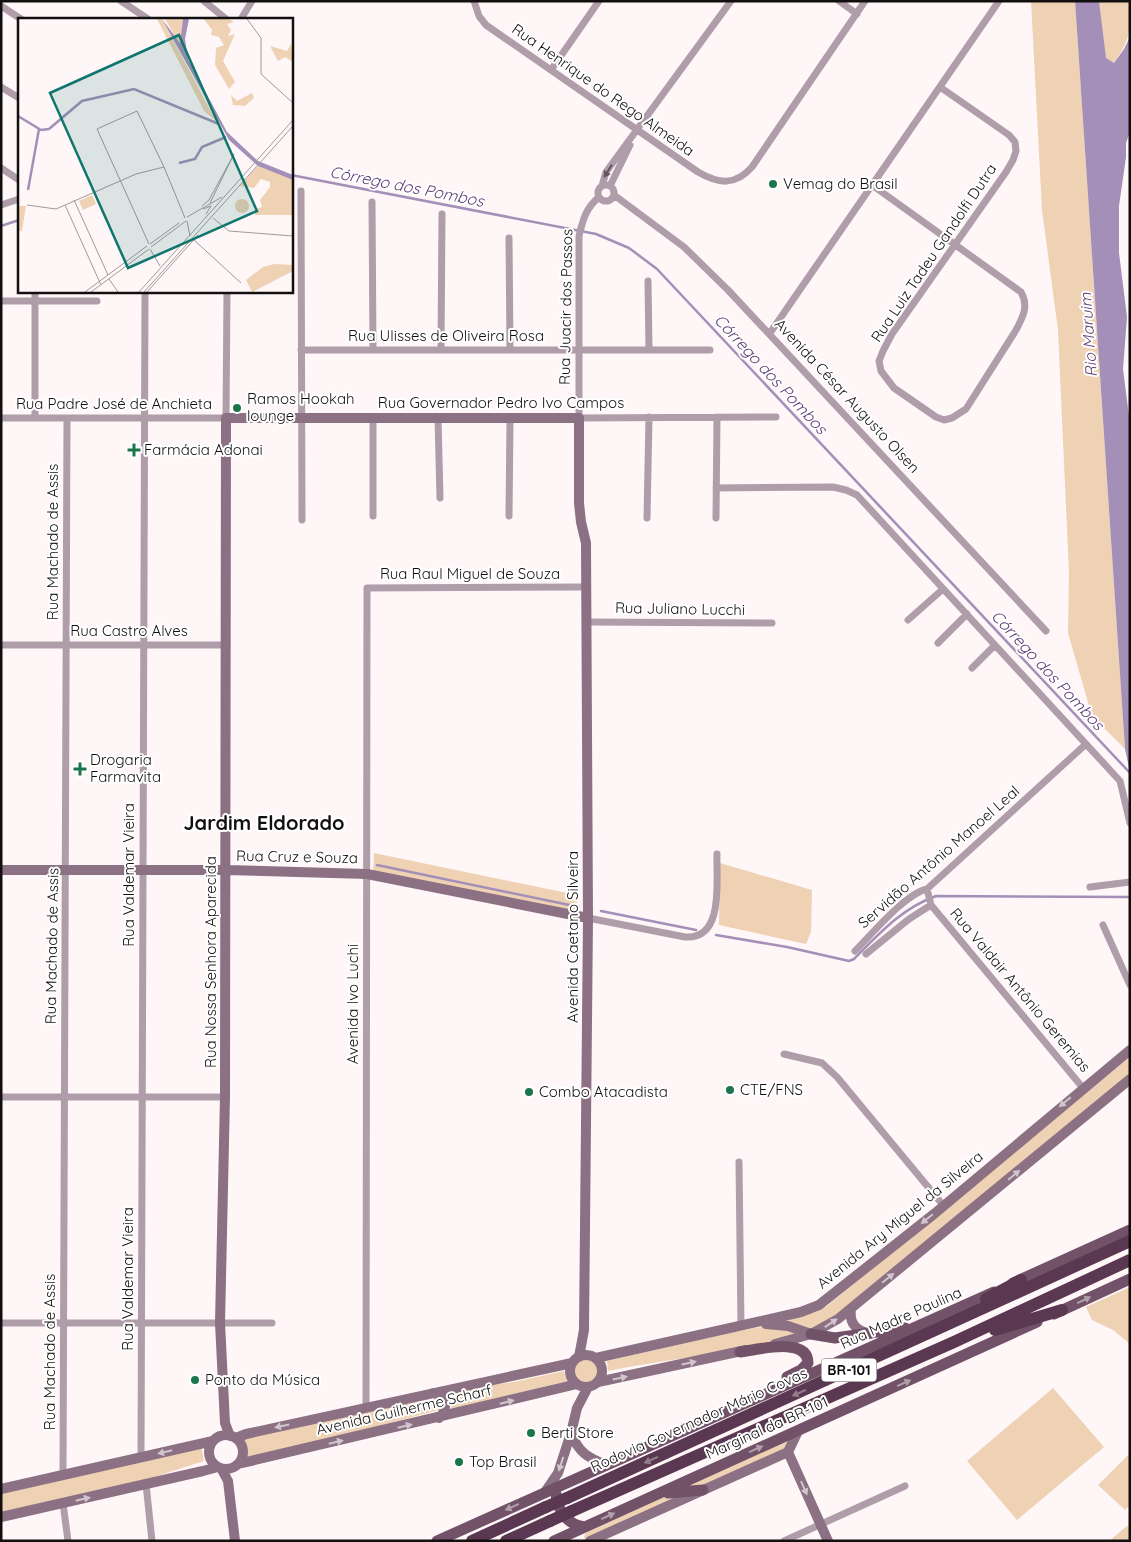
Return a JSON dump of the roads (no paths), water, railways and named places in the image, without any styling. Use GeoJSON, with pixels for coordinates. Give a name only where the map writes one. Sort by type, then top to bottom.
{"type":"FeatureCollection","features":[{"type":"Feature","properties":{"kind":"highway","name":"Rodovia Governador Mário Covas"},"geometry":{"type":"LineString","coordinates":[[472,1541],[1130,1241]]}},
{"type":"Feature","properties":{"kind":"highway","name":"BR-101"},"geometry":{"type":"LineString","coordinates":[[506,1541],[954,1342],[1130,1260]]}},
{"type":"Feature","properties":{"kind":"highway"},"geometry":{"type":"LineString","coordinates":[[934,1332],[1021,1280]]}},
{"type":"Feature","properties":{"kind":"highway"},"geometry":{"type":"LineString","coordinates":[[954,1342],[1062,1310]]}},
{"type":"Feature","properties":{"kind":"main road","name":"Rua Madre Paulina"},"geometry":{"type":"LineString","coordinates":[[437,1541],[922,1325],[1130,1230]]}},
{"type":"Feature","properties":{"kind":"main road","name":"Marginal da BR-101"},"geometry":{"type":"LineString","coordinates":[[558,1538],[798,1431],[1130,1279]]}},
{"type":"Feature","properties":{"kind":"main road"},"geometry":{"type":"LineString","coordinates":[[811,1334],[835,1338],[922,1325]]}},
{"type":"Feature","properties":{"kind":"main road"},"geometry":{"type":"LineString","coordinates":[[740,1352],[792,1347],[805,1352],[808,1357],[808,1363],[801,1370],[752,1396],[746,1403]]}},
{"type":"Feature","properties":{"kind":"main road"},"geometry":{"type":"LineString","coordinates":[[556,1487],[559,1506],[568,1521],[584,1527]]}},
{"type":"Feature","properties":{"kind":"main road"},"geometry":{"type":"LineString","coordinates":[[659,1493],[703,1490]]}},
{"type":"Feature","properties":{"kind":"main road"},"geometry":{"type":"LineString","coordinates":[[545,1492],[557,1507],[562,1520],[558,1538]]}},
{"type":"Feature","properties":{"kind":"street"},"geometry":{"type":"LineString","coordinates":[[121,1],[146,18]]}},
{"type":"Feature","properties":{"kind":"street"},"geometry":{"type":"LineString","coordinates":[[204,1],[225,18]]}},
{"type":"Feature","properties":{"kind":"street"},"geometry":{"type":"LineString","coordinates":[[242,18],[252,1]]}},
{"type":"Feature","properties":{"kind":"street"},"geometry":{"type":"LineString","coordinates":[[551,70],[598,1]]}},
{"type":"Feature","properties":{"kind":"street"},"geometry":{"type":"LineString","coordinates":[[606,186],[606,172],[731,1]]}},
{"type":"Feature","properties":{"kind":"street"},"geometry":{"type":"LineString","coordinates":[[838,1],[857,14],[865,1]]}},
{"type":"Feature","properties":{"kind":"street"},"geometry":{"type":"LineString","coordinates":[[770,333],[999,1]]}},
{"type":"Feature","properties":{"kind":"street","name":"Rua Henrique do Rego Almeida"},"geometry":{"type":"LineString","coordinates":[[474,2],[479,16],[486,25],[706,177],[723,182],[736,180],[746,174],[752,167],[857,14]]}},
{"type":"Feature","properties":{"kind":"street"},"geometry":{"type":"LineString","coordinates":[[1,6],[19,18]]}},
{"type":"Feature","properties":{"kind":"street"},"geometry":{"type":"LineString","coordinates":[[1,87],[18,97]]}},
{"type":"Feature","properties":{"kind":"street","name":"Rua Luiz Tadeu Gandolfi Dutra"},"geometry":{"type":"LineString","coordinates":[[940,87],[1009,135],[1015,142],[1016,151],[1006,172],[955,244],[887,342],[879,361],[881,371],[894,388],[936,417],[944,420],[952,418],[966,409],[1023,318],[1026,307],[1025,298],[1021,292],[955,244]]}},
{"type":"Feature","properties":{"kind":"street"},"geometry":{"type":"LineString","coordinates":[[1,168],[18,179]]}},
{"type":"Feature","properties":{"kind":"street"},"geometry":{"type":"LineString","coordinates":[[872,185],[955,244]]}},
{"type":"Feature","properties":{"kind":"street"},"geometry":{"type":"LineString","coordinates":[[606,186],[613,190],[614,195],[610,199],[604,200],[599,196],[599,190],[606,186]]}},
{"type":"Feature","properties":{"kind":"street"},"geometry":{"type":"LineString","coordinates":[[301,191],[302,520]]}},
{"type":"Feature","properties":{"kind":"street","name":"Avenida César Augusto Olsen"},"geometry":{"type":"LineString","coordinates":[[614,195],[684,247],[728,290],[1046,631]]}},
{"type":"Feature","properties":{"kind":"street","name":"Rua Juacir dos Passos"},"geometry":{"type":"LineString","coordinates":[[586,543],[579,503],[579,236],[582,222],[590,204],[599,196]]}},
{"type":"Feature","properties":{"kind":"street"},"geometry":{"type":"LineString","coordinates":[[1,205],[18,199]]}},
{"type":"Feature","properties":{"kind":"street"},"geometry":{"type":"LineString","coordinates":[[372,202],[372,350]]}},
{"type":"Feature","properties":{"kind":"street"},"geometry":{"type":"LineString","coordinates":[[441,350],[442,214]]}},
{"type":"Feature","properties":{"kind":"street"},"geometry":{"type":"LineString","coordinates":[[509,238],[510,350]]}},
{"type":"Feature","properties":{"kind":"street"},"geometry":{"type":"LineString","coordinates":[[648,281],[649,350]]}},
{"type":"Feature","properties":{"kind":"street"},"geometry":{"type":"LineString","coordinates":[[35,292],[35,418]]}},
{"type":"Feature","properties":{"kind":"street","name":"Rua Valdemar Vieira"},"geometry":{"type":"LineString","coordinates":[[141,1458],[145,292]]}},
{"type":"Feature","properties":{"kind":"street","name":"Rua Nossa Senhora Aparecida"},"geometry":{"type":"LineString","coordinates":[[227,292],[225,1098],[220,1323],[225,1423],[233,1437]]}},
{"type":"Feature","properties":{"kind":"street"},"geometry":{"type":"LineString","coordinates":[[1,301],[97,301]]}},
{"type":"Feature","properties":{"kind":"street","name":"Rua Ulisses de Oliveira Rosa"},"geometry":{"type":"LineString","coordinates":[[301,350],[710,350]]}},
{"type":"Feature","properties":{"kind":"street"},"geometry":{"type":"LineString","coordinates":[[647,518],[649,417]]}},
{"type":"Feature","properties":{"kind":"street"},"geometry":{"type":"LineString","coordinates":[[716,518],[718,417]]}},
{"type":"Feature","properties":{"kind":"street","name":"Rua Governador Pedro Ivo Campos"},"geometry":{"type":"LineString","coordinates":[[226,418],[776,417]]}},
{"type":"Feature","properties":{"kind":"street","name":"Rua Padre José de Anchieta"},"geometry":{"type":"LineString","coordinates":[[1,418],[226,418]]}},
{"type":"Feature","properties":{"kind":"street","name":"Rua Machado de Assis"},"geometry":{"type":"LineString","coordinates":[[63,1475],[67,418]]}},
{"type":"Feature","properties":{"kind":"street"},"geometry":{"type":"LineString","coordinates":[[373,418],[373,516]]}},
{"type":"Feature","properties":{"kind":"street"},"geometry":{"type":"LineString","coordinates":[[438,418],[440,498]]}},
{"type":"Feature","properties":{"kind":"street"},"geometry":{"type":"LineString","coordinates":[[510,418],[510,516]]}},
{"type":"Feature","properties":{"kind":"street"},"geometry":{"type":"LineString","coordinates":[[716,488],[833,487],[857,495],[1120,781],[1130,823]]}},
{"type":"Feature","properties":{"kind":"street","name":"Avenida Caetano Silveira"},"geometry":{"type":"LineString","coordinates":[[575,1360],[584,1330],[588,918],[586,543]]}},
{"type":"Feature","properties":{"kind":"street","name":"Rua Raul Miguel de Souza"},"geometry":{"type":"LineString","coordinates":[[367,600],[367,588],[586,587]]}},
{"type":"Feature","properties":{"kind":"street"},"geometry":{"type":"LineString","coordinates":[[908,620],[943,589]]}},
{"type":"Feature","properties":{"kind":"street","name":"Avenida Ivo Luchi"},"geometry":{"type":"LineString","coordinates":[[366,1408],[367,600]]}},
{"type":"Feature","properties":{"kind":"street"},"geometry":{"type":"LineString","coordinates":[[938,643],[967,614]]}},
{"type":"Feature","properties":{"kind":"street","name":"Rua Juliano Lucchi"},"geometry":{"type":"LineString","coordinates":[[587,622],[772,623]]}},
{"type":"Feature","properties":{"kind":"street"},"geometry":{"type":"LineString","coordinates":[[972,668],[995,644]]}},
{"type":"Feature","properties":{"kind":"street","name":"Rua Castro Alves"},"geometry":{"type":"LineString","coordinates":[[1,645],[227,645]]}},
{"type":"Feature","properties":{"kind":"street","name":"Servidão Antônio Manoel Leal"},"geometry":{"type":"LineString","coordinates":[[855,951],[893,912],[914,895],[928,890],[1086,744]]}},
{"type":"Feature","properties":{"kind":"street"},"geometry":{"type":"LineString","coordinates":[[588,918],[685,937],[697,935],[705,931],[714,919],[717,854]]}},
{"type":"Feature","properties":{"kind":"street","name":"Rua Cruz e Souza"},"geometry":{"type":"LineString","coordinates":[[1,870],[226,870],[367,874],[588,918]]}},
{"type":"Feature","properties":{"kind":"street"},"geometry":{"type":"LineString","coordinates":[[1090,887],[1130,882]]}},
{"type":"Feature","properties":{"kind":"street"},"geometry":{"type":"LineString","coordinates":[[928,890],[931,904]]}},
{"type":"Feature","properties":{"kind":"street","name":"Rua Valdair Antônio Geremias"},"geometry":{"type":"LineString","coordinates":[[866,954],[909,919],[931,904],[1083,1088]]}},
{"type":"Feature","properties":{"kind":"street"},"geometry":{"type":"LineString","coordinates":[[1103,925],[1130,985]]}},
{"type":"Feature","properties":{"kind":"street","name":"Avenida Ary Miguel da Silveira"},"geometry":{"type":"LineString","coordinates":[[594,1357],[743,1326],[800,1312],[819,1305],[1130,1050]]}},
{"type":"Feature","properties":{"kind":"street"},"geometry":{"type":"LineString","coordinates":[[784,1054],[816,1061],[827,1067],[943,1205]]}},
{"type":"Feature","properties":{"kind":"street"},"geometry":{"type":"LineString","coordinates":[[598,1382],[603,1372],[600,1362],[588,1355],[575,1360],[570,1372],[573,1381],[581,1386],[792,1340],[825,1327],[851,1309],[1130,1079]]}},
{"type":"Feature","properties":{"kind":"street"},"geometry":{"type":"LineString","coordinates":[[1,1096],[225,1098]]}},
{"type":"Feature","properties":{"kind":"street"},"geometry":{"type":"LineString","coordinates":[[739,1162],[743,1326],[773,1324],[788,1326],[811,1334]]}},
{"type":"Feature","properties":{"kind":"street"},"geometry":{"type":"LineString","coordinates":[[851,1309],[850,1320],[853,1325],[858,1330],[871,1334]]}},
{"type":"Feature","properties":{"kind":"street"},"geometry":{"type":"LineString","coordinates":[[1,1323],[272,1323]]}},
{"type":"Feature","properties":{"kind":"street","name":"Avenida Caetano Silveira"},"geometry":{"type":"LineString","coordinates":[[584,1330],[594,1357]]}},
{"type":"Feature","properties":{"kind":"street","name":"Avenida Guilherme Scharf"},"geometry":{"type":"LineString","coordinates":[[233,1437],[575,1360]]}},
{"type":"Feature","properties":{"kind":"street"},"geometry":{"type":"LineString","coordinates":[[545,1492],[558,1473],[571,1433],[581,1386]]}},
{"type":"Feature","properties":{"kind":"street","name":"Avenida Guilherme Scharf"},"geometry":{"type":"LineString","coordinates":[[236,1465],[581,1386]]}},
{"type":"Feature","properties":{"kind":"street"},"geometry":{"type":"LineString","coordinates":[[432,1393],[439,1395],[445,1403],[445,1410],[439,1418]]}},
{"type":"Feature","properties":{"kind":"street","name":"Rua Nossa Senhora Aparecida"},"geometry":{"type":"LineString","coordinates":[[215,1439],[225,1423]]}},
{"type":"Feature","properties":{"kind":"street"},"geometry":{"type":"LineString","coordinates":[[590,1541],[788,1452],[798,1431]]}},
{"type":"Feature","properties":{"kind":"street"},"geometry":{"type":"LineString","coordinates":[[571,1433],[580,1451],[606,1465]]}},
{"type":"Feature","properties":{"kind":"street"},"geometry":{"type":"LineString","coordinates":[[1,1489],[141,1458],[215,1439],[233,1437],[241,1444],[243,1451],[242,1458],[228,1481]]}},
{"type":"Feature","properties":{"kind":"street"},"geometry":{"type":"LineString","coordinates":[[215,1439],[210,1448],[212,1462],[225,1469],[236,1465]]}},
{"type":"Feature","properties":{"kind":"street"},"geometry":{"type":"LineString","coordinates":[[788,1452],[828,1541]]}},
{"type":"Feature","properties":{"kind":"street"},"geometry":{"type":"LineString","coordinates":[[220,1467],[228,1481],[235,1541]]}},
{"type":"Feature","properties":{"kind":"street"},"geometry":{"type":"LineString","coordinates":[[1,1517],[220,1467]]}},
{"type":"Feature","properties":{"kind":"street"},"geometry":{"type":"LineString","coordinates":[[146,1484],[152,1541]]}},
{"type":"Feature","properties":{"kind":"street"},"geometry":{"type":"LineString","coordinates":[[784,1541],[905,1486]]}},
{"type":"Feature","properties":{"kind":"street"},"geometry":{"type":"LineString","coordinates":[[63,1503],[68,1541]]}},
{"type":"Feature","properties":{"kind":"waterway","name":"Córrego dos Pombos"},"geometry":{"type":"LineString","coordinates":[[292,175],[596,234],[629,248],[657,269],[1130,773]]}},
{"type":"Feature","properties":{"kind":"waterway","name":"Córrego dos Pombos"},"geometry":{"type":"LineString","coordinates":[[1,226],[18,220]]}},
{"type":"Feature","properties":{"kind":"waterway"},"geometry":{"type":"LineString","coordinates":[[377,865],[579,907]]}},
{"type":"Feature","properties":{"kind":"waterway"},"geometry":{"type":"LineString","coordinates":[[716,935],[787,947],[849,961],[854,959],[882,931],[912,907],[936,896],[1130,897]]}},
{"type":"Feature","properties":{"kind":"waterway"},"geometry":{"type":"LineString","coordinates":[[601,911],[696,930]]}},
{"type":"Feature","properties":{"kind":"place","name":"Vemag do Brasil"},"geometry":{"type":"Point","coordinates":[773,184]}},
{"type":"Feature","properties":{"kind":"place","name":"Ramos Hookah lounge"},"geometry":{"type":"Point","coordinates":[237,408]}},
{"type":"Feature","properties":{"kind":"place","name":"Farmácia Adonai"},"geometry":{"type":"Point","coordinates":[134,450]}},
{"type":"Feature","properties":{"kind":"place","name":"Drogaria Farmavita"},"geometry":{"type":"Point","coordinates":[80,769]}},
{"type":"Feature","properties":{"kind":"place","name":"CTE/FNS"},"geometry":{"type":"Point","coordinates":[730,1090]}},
{"type":"Feature","properties":{"kind":"place","name":"Combo Atacadista"},"geometry":{"type":"Point","coordinates":[529,1092]}},
{"type":"Feature","properties":{"kind":"place","name":"Ponto da Música"},"geometry":{"type":"Point","coordinates":[195,1380]}},
{"type":"Feature","properties":{"kind":"place","name":"Berti Store"},"geometry":{"type":"Point","coordinates":[531,1433]}},
{"type":"Feature","properties":{"kind":"place","name":"Top Brasil"},"geometry":{"type":"Point","coordinates":[459,1462]}},
{"type":"Feature","properties":{"kind":"district","name":"Jardim Eldorado"},"geometry":{"type":"Point","coordinates":[264,823]}},
{"type":"Feature","properties":{"kind":"water label","name":"Rio Maruim"},"geometry":{"type":"Point","coordinates":[1088,335]}}]}
